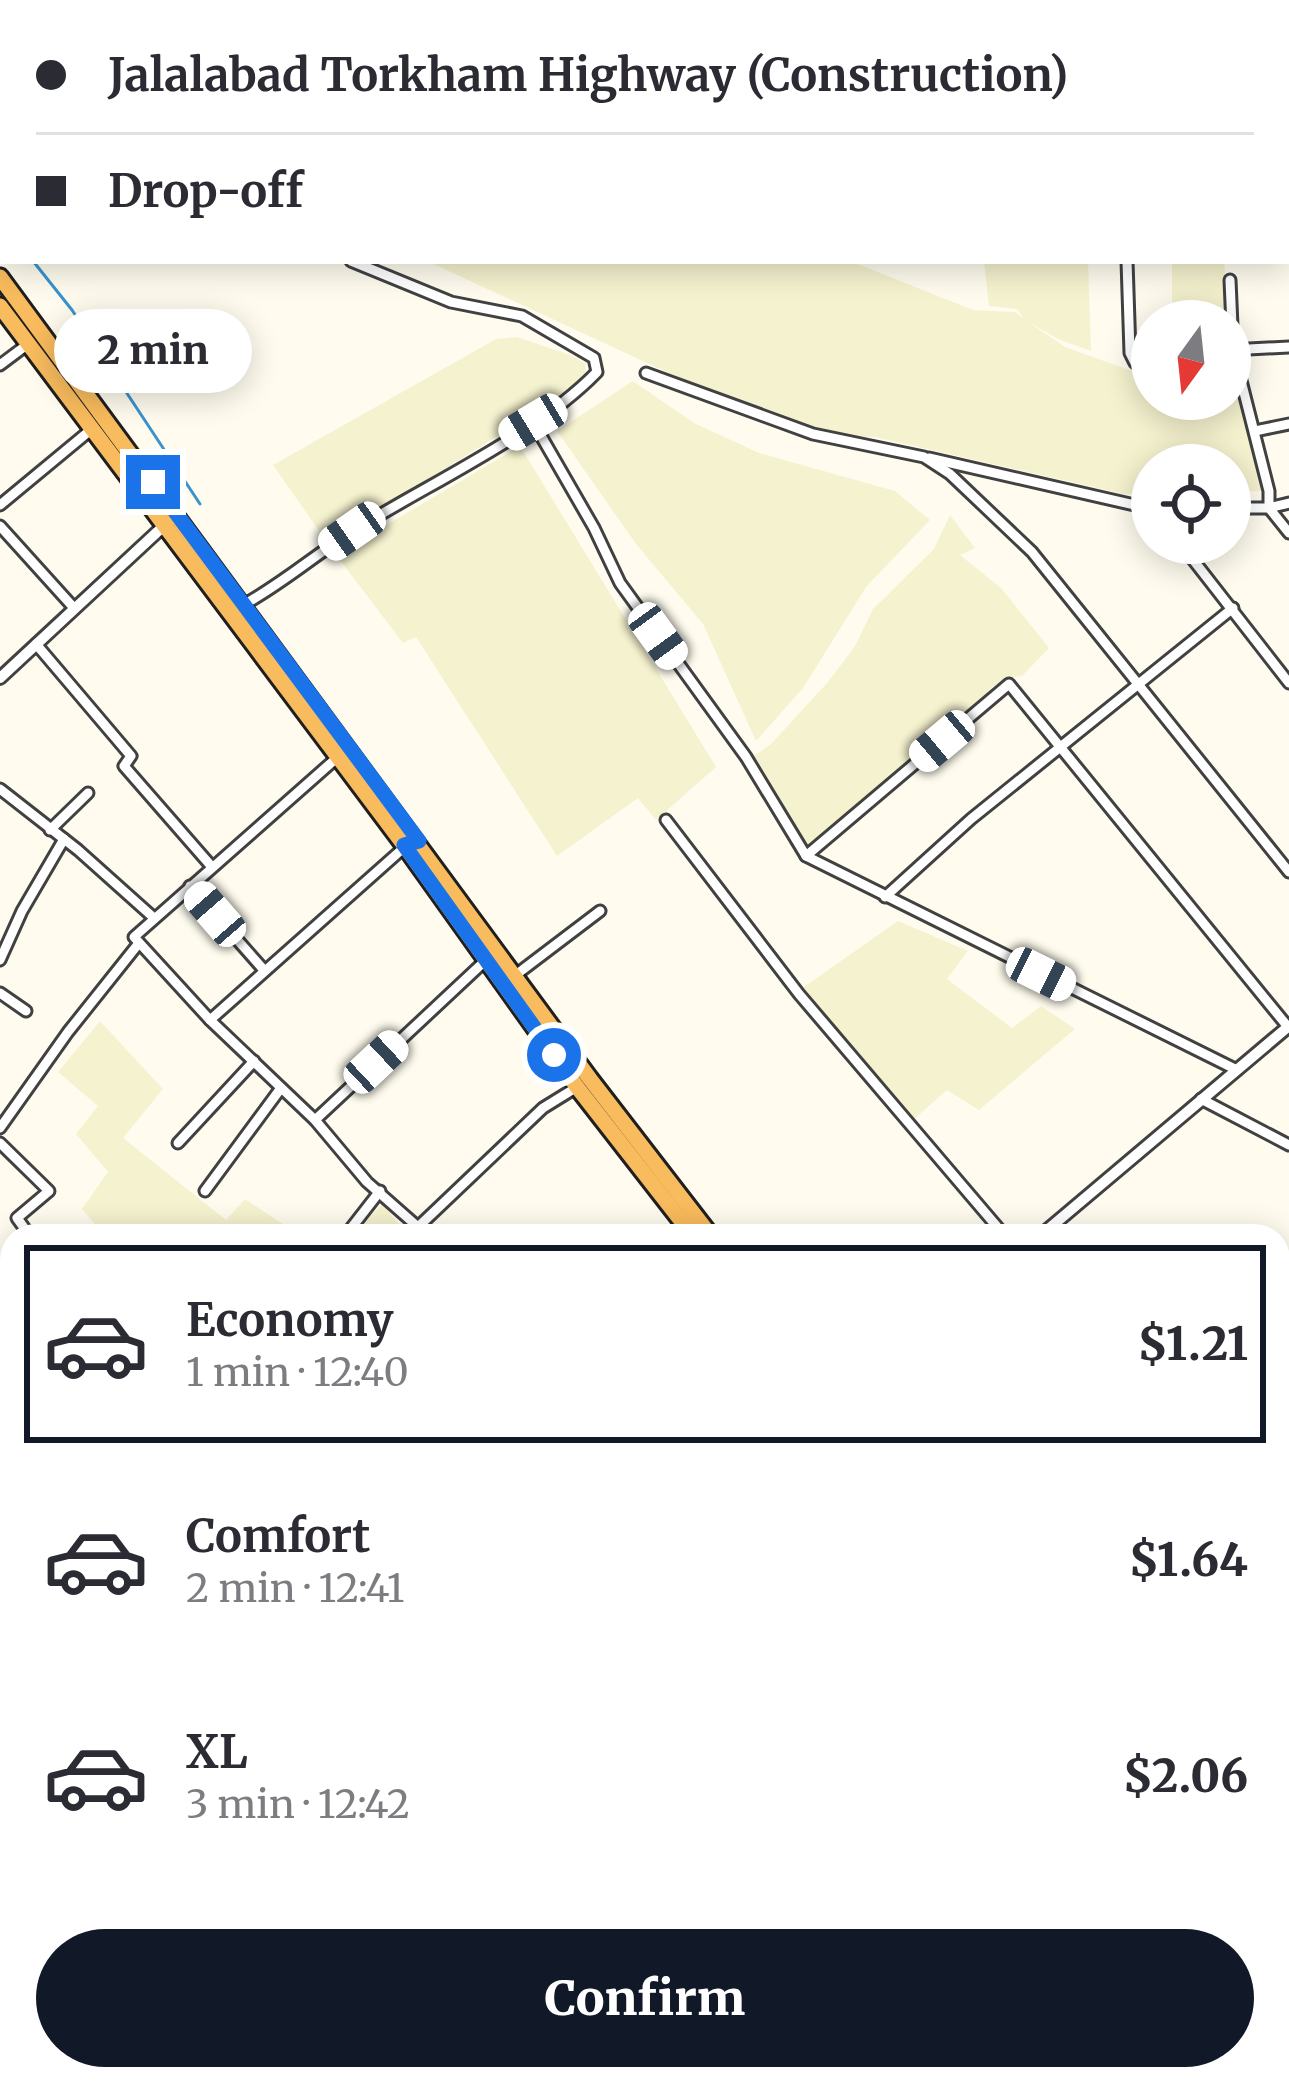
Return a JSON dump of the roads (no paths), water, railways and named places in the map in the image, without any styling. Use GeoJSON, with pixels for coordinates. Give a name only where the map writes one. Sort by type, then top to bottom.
{"type":"FeatureCollection","features":[{"type":"Feature","properties":{"kind":"highway"},"geometry":{"type":"LineString","coordinates":[[0,277],[35,338],[342,752],[395,809],[411,843]]}},
{"type":"Feature","properties":{"kind":"highway"},"geometry":{"type":"LineString","coordinates":[[0,306],[35,338]]}},
{"type":"Feature","properties":{"kind":"highway"},"geometry":{"type":"LineString","coordinates":[[170,520],[243,605],[366,795],[411,843],[684,1224]]}},
{"type":"Feature","properties":{"kind":"highway"},"geometry":{"type":"LineString","coordinates":[[366,795],[395,809]]}},
{"type":"Feature","properties":{"kind":"highway"},"geometry":{"type":"LineString","coordinates":[[494,957],[517,974],[584,1083],[701,1224]]}},
{"type":"Feature","properties":{"kind":"street"},"geometry":{"type":"LineString","coordinates":[[243,605],[272,590],[352,531],[533,422],[579,391],[597,372],[594,358],[522,316],[451,302],[358,264]]}},
{"type":"Feature","properties":{"kind":"street"},"geometry":{"type":"LineString","coordinates":[[1126,264],[1131,355]]}},
{"type":"Feature","properties":{"kind":"street"},"geometry":{"type":"LineString","coordinates":[[1231,280],[1231,300]]}},
{"type":"Feature","properties":{"kind":"street"},"geometry":{"type":"LineString","coordinates":[[0,365],[35,338]]}},
{"type":"Feature","properties":{"kind":"street"},"geometry":{"type":"LineString","coordinates":[[1251,349],[1289,346]]}},
{"type":"Feature","properties":{"kind":"street"},"geometry":{"type":"LineString","coordinates":[[646,373],[813,434],[1131,504]]}},
{"type":"Feature","properties":{"kind":"street"},"geometry":{"type":"LineString","coordinates":[[1251,418],[1269,508],[1289,533]]}},
{"type":"Feature","properties":{"kind":"street"},"geometry":{"type":"LineString","coordinates":[[533,422],[620,583],[746,757],[806,856],[1237,1070]]}},
{"type":"Feature","properties":{"kind":"street"},"geometry":{"type":"LineString","coordinates":[[0,506],[99,423]]}},
{"type":"Feature","properties":{"kind":"street"},"geometry":{"type":"LineString","coordinates":[[1255,431],[1289,424]]}},
{"type":"Feature","properties":{"kind":"street"},"geometry":{"type":"LineString","coordinates":[[924,457],[950,474],[1032,552],[1289,872]]}},
{"type":"Feature","properties":{"kind":"street"},"geometry":{"type":"LineString","coordinates":[[1251,508],[1289,503]]}},
{"type":"Feature","properties":{"kind":"street"},"geometry":{"type":"LineString","coordinates":[[0,678],[170,520]]}},
{"type":"Feature","properties":{"kind":"street"},"geometry":{"type":"LineString","coordinates":[[0,526],[74,608]]}},
{"type":"Feature","properties":{"kind":"street"},"geometry":{"type":"LineString","coordinates":[[1197,564],[1289,683]]}},
{"type":"Feature","properties":{"kind":"street"},"geometry":{"type":"LineString","coordinates":[[885,897],[1233,608]]}},
{"type":"Feature","properties":{"kind":"street"},"geometry":{"type":"LineString","coordinates":[[36,644],[131,756],[124,766],[212,867]]}},
{"type":"Feature","properties":{"kind":"street"},"geometry":{"type":"LineString","coordinates":[[806,856],[1009,684],[1289,1027],[1054,1224]]}},
{"type":"Feature","properties":{"kind":"street"},"geometry":{"type":"LineString","coordinates":[[342,752],[134,937],[211,1020],[315,1120],[367,1182],[415,1224]]}},
{"type":"Feature","properties":{"kind":"street"},"geometry":{"type":"LineString","coordinates":[[0,788],[154,918]]}},
{"type":"Feature","properties":{"kind":"street"},"geometry":{"type":"LineString","coordinates":[[50,830],[88,793]]}},
{"type":"Feature","properties":{"kind":"street"},"geometry":{"type":"LineString","coordinates":[[666,820],[799,994],[995,1224]]}},
{"type":"Feature","properties":{"kind":"street"},"geometry":{"type":"LineString","coordinates":[[0,960],[64,839]]}},
{"type":"Feature","properties":{"kind":"street"},"geometry":{"type":"LineString","coordinates":[[211,1020],[263,969],[411,843]]}},
{"type":"Feature","properties":{"kind":"street"},"geometry":{"type":"LineString","coordinates":[[190,886],[263,969]]}},
{"type":"Feature","properties":{"kind":"street"},"geometry":{"type":"LineString","coordinates":[[517,974],[600,911]]}},
{"type":"Feature","properties":{"kind":"street"},"geometry":{"type":"LineString","coordinates":[[0,1128],[139,943]]}},
{"type":"Feature","properties":{"kind":"street"},"geometry":{"type":"LineString","coordinates":[[315,1120],[494,957]]}},
{"type":"Feature","properties":{"kind":"street"},"geometry":{"type":"LineString","coordinates":[[0,993],[26,1011]]}},
{"type":"Feature","properties":{"kind":"street"},"geometry":{"type":"LineString","coordinates":[[178,1143],[254,1061]]}},
{"type":"Feature","properties":{"kind":"street"},"geometry":{"type":"LineString","coordinates":[[421,1224],[543,1108],[584,1083]]}},
{"type":"Feature","properties":{"kind":"street"},"geometry":{"type":"LineString","coordinates":[[205,1191],[281,1088]]}},
{"type":"Feature","properties":{"kind":"street"},"geometry":{"type":"LineString","coordinates":[[1202,1099],[1289,1145]]}},
{"type":"Feature","properties":{"kind":"street"},"geometry":{"type":"LineString","coordinates":[[0,1144],[49,1191],[17,1217],[22,1224]]}},
{"type":"Feature","properties":{"kind":"street"},"geometry":{"type":"LineString","coordinates":[[354,1224],[380,1191]]}},
{"type":"Feature","properties":{"kind":"waterway"},"geometry":{"type":"LineString","coordinates":[[35,264],[72,310],[200,504]]}}]}
